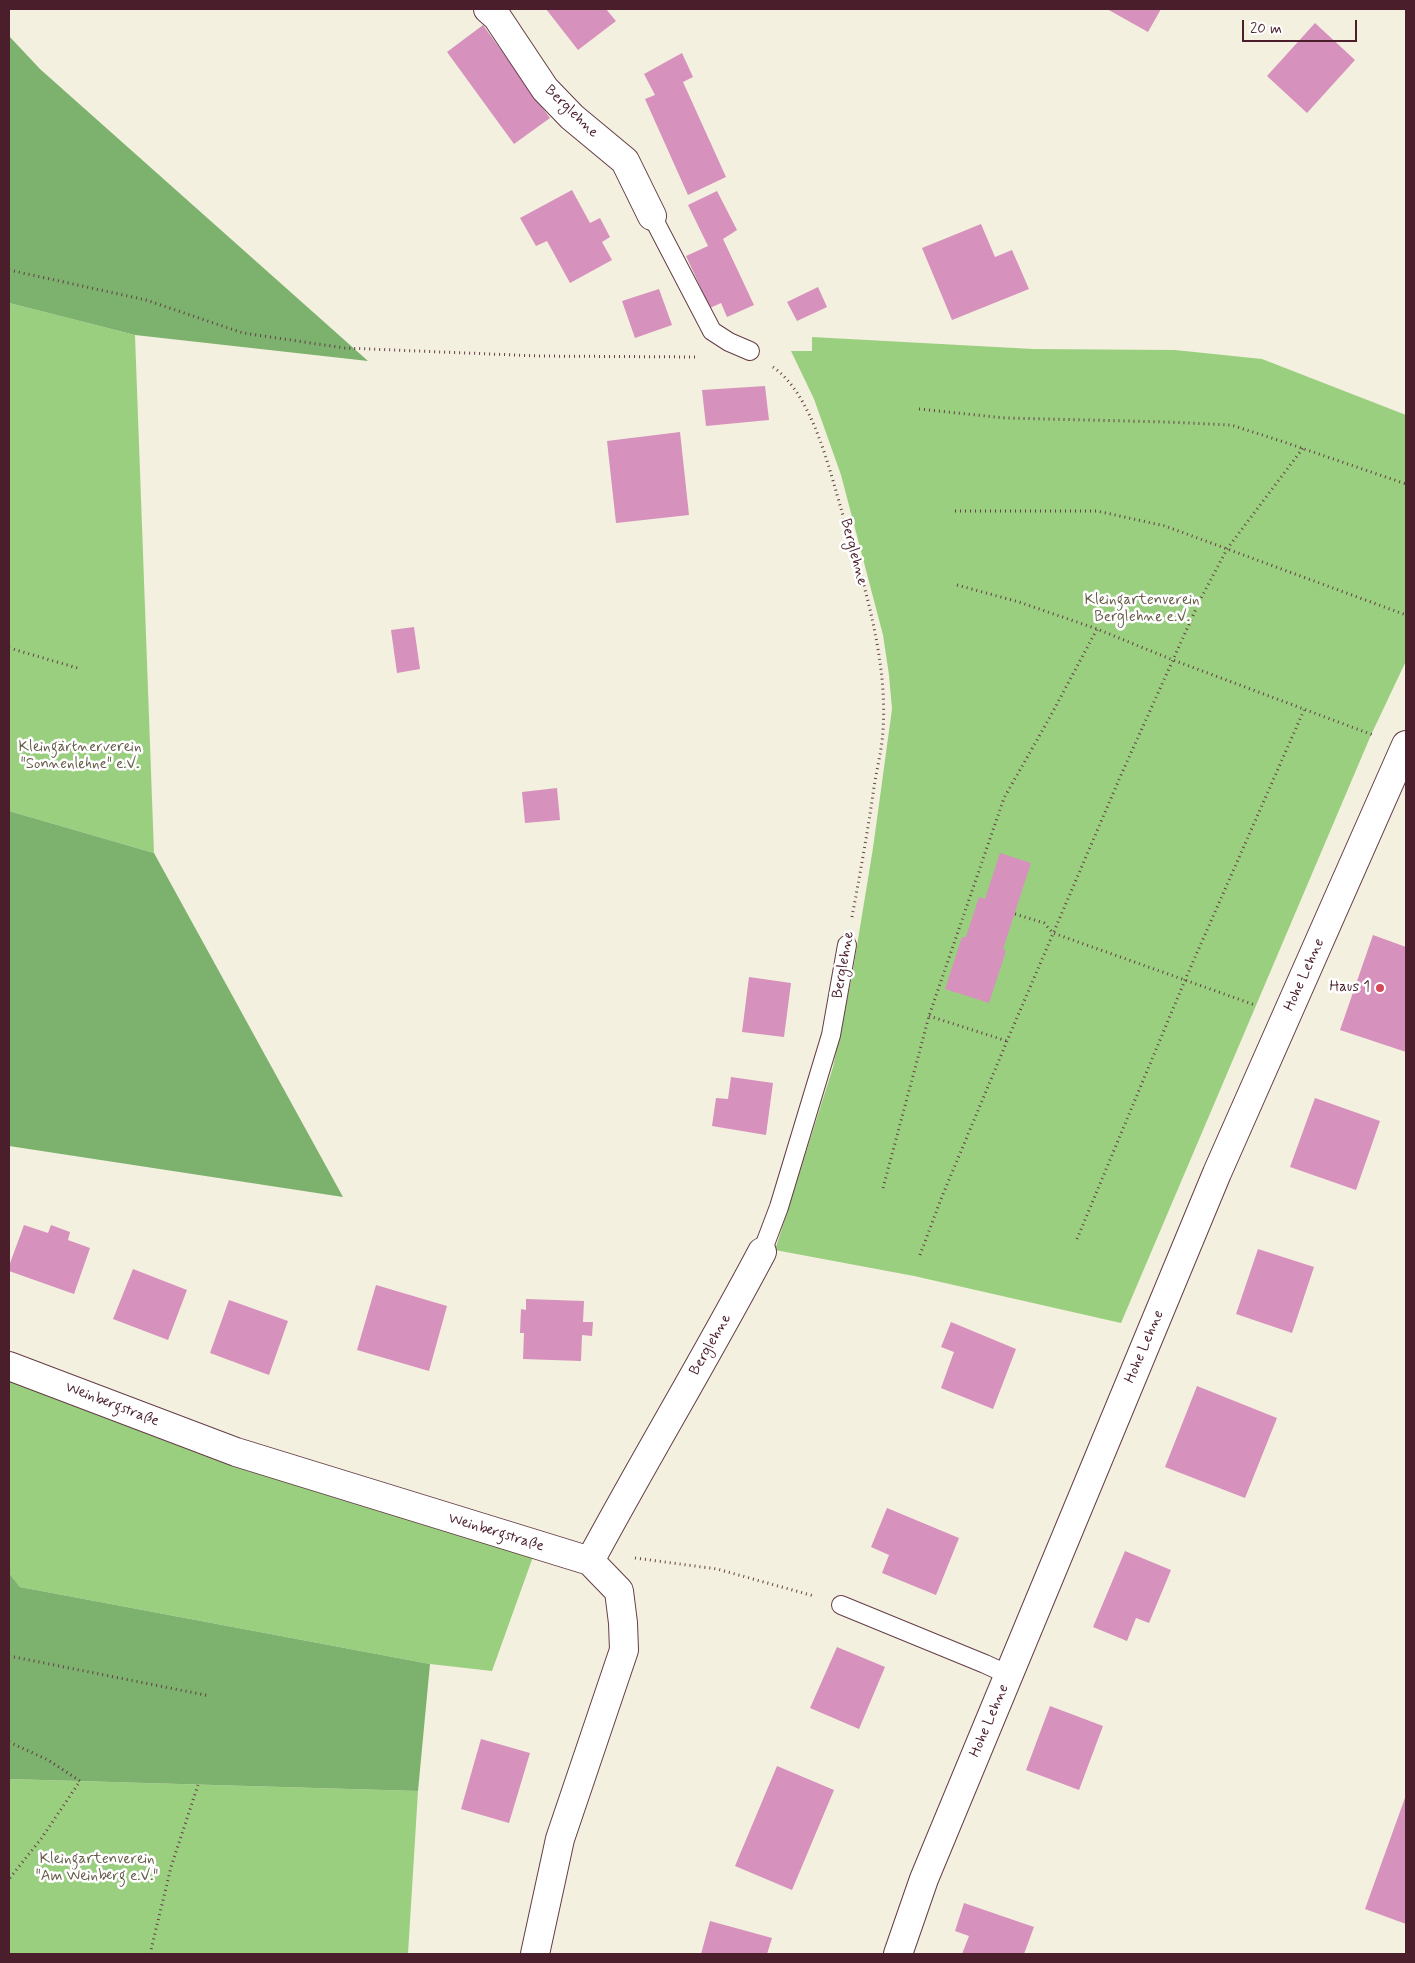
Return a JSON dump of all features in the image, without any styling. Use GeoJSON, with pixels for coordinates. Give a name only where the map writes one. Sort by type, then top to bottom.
{"type":"FeatureCollection","features":[{"type":"Feature","properties":{"kind":"street","name":"Berglehne"},"geometry":{"type":"LineString","coordinates":[[488,9],[498,17],[545,89],[572,117],[625,162],[652,216]]}},
{"type":"Feature","properties":{"kind":"street","name":"Hohe Lehne"},"geometry":{"type":"LineString","coordinates":[[898,1954],[924,1879],[1217,1173],[1406,746]]}},
{"type":"Feature","properties":{"kind":"street","name":"Berglehne"},"geometry":{"type":"LineString","coordinates":[[590,1561],[632,1482],[723,1325],[762,1252]]}},
{"type":"Feature","properties":{"kind":"street","name":"Weinbergstraße"},"geometry":{"type":"LineString","coordinates":[[9,1366],[236,1452],[590,1561],[619,1591],[624,1650],[560,1839],[535,1954]]}},
{"type":"Feature","properties":{"kind":"lane"},"geometry":{"type":"LineString","coordinates":[[652,216],[712,331],[729,342],[750,351]]}},
{"type":"Feature","properties":{"kind":"lane","name":"Berglehne"},"geometry":{"type":"LineString","coordinates":[[762,1252],[779,1207],[831,1035],[847,945]]}},
{"type":"Feature","properties":{"kind":"lane"},"geometry":{"type":"LineString","coordinates":[[842,1606],[1009,1675]]}},
{"type":"Feature","properties":{"kind":"path"},"geometry":{"type":"LineString","coordinates":[[9,270],[146,300],[243,333],[345,348],[539,356],[701,356]]}},
{"type":"Feature","properties":{"kind":"path","name":"Berglehne"},"geometry":{"type":"LineString","coordinates":[[750,351],[782,373],[801,398],[824,451],[858,562],[876,641],[881,677],[883,730],[866,846],[847,945]]}},
{"type":"Feature","properties":{"kind":"path"},"geometry":{"type":"LineString","coordinates":[[918,409],[1005,418],[1231,425],[1406,484]]}},
{"type":"Feature","properties":{"kind":"path"},"geometry":{"type":"LineString","coordinates":[[920,1255],[941,1199],[1053,933],[1117,784],[1200,600],[1227,549],[1303,448]]}},
{"type":"Feature","properties":{"kind":"path"},"geometry":{"type":"LineString","coordinates":[[955,511],[1097,511],[1165,526],[1406,615]]}},
{"type":"Feature","properties":{"kind":"path"},"geometry":{"type":"LineString","coordinates":[[957,585],[1019,602],[1097,628],[1173,660],[1371,735]]}},
{"type":"Feature","properties":{"kind":"path"},"geometry":{"type":"LineString","coordinates":[[883,1188],[929,1016],[1004,798],[1097,628]]}},
{"type":"Feature","properties":{"kind":"path"},"geometry":{"type":"LineString","coordinates":[[9,648],[81,669]]}},
{"type":"Feature","properties":{"kind":"path"},"geometry":{"type":"LineString","coordinates":[[1077,1239],[1185,980],[1304,710]]}},
{"type":"Feature","properties":{"kind":"path"},"geometry":{"type":"LineString","coordinates":[[1015,914],[1044,923],[1053,933],[1257,1006]]}},
{"type":"Feature","properties":{"kind":"path"},"geometry":{"type":"LineString","coordinates":[[929,1016],[1007,1041]]}},
{"type":"Feature","properties":{"kind":"path"},"geometry":{"type":"LineString","coordinates":[[590,1561],[630,1557],[717,1569],[802,1592],[842,1606]]}},
{"type":"Feature","properties":{"kind":"path"},"geometry":{"type":"LineString","coordinates":[[9,1656],[210,1696]]}},
{"type":"Feature","properties":{"kind":"path"},"geometry":{"type":"LineString","coordinates":[[9,1742],[48,1760],[80,1781],[41,1839],[9,1879]]}},
{"type":"Feature","properties":{"kind":"path"},"geometry":{"type":"LineString","coordinates":[[150,1954],[171,1867],[198,1785]]}},
{"type":"Feature","properties":{"kind":"green space"},"geometry":{"type":"Polygon","coordinates":[[[9,36],[40,69],[368,361],[135,335],[9,303],[9,36]]]}},
{"type":"Feature","properties":{"kind":"green space","name":"Kleingärtnerverein \"Sonnenlehne\" e.V."},"geometry":{"type":"Polygon","coordinates":[[[9,303],[135,335],[154,853],[9,811],[9,303]]]}},
{"type":"Feature","properties":{"kind":"green space","name":"Kleingartenverein Berglehne e.V."},"geometry":{"type":"Polygon","coordinates":[[[812,337],[1033,349],[1175,350],[1262,359],[1406,415],[1406,661],[1371,735],[1121,1323],[914,1276],[775,1250],[833,1067],[852,976],[873,848],[892,709],[883,635],[841,475],[814,399],[791,351],[812,351],[812,337]]]}},
{"type":"Feature","properties":{"kind":"green space"},"geometry":{"type":"Polygon","coordinates":[[[9,811],[154,853],[343,1197],[9,1146],[9,811]]]}},
{"type":"Feature","properties":{"kind":"green space"},"geometry":{"type":"Polygon","coordinates":[[[9,1378],[534,1554],[492,1671],[430,1664],[20,1587],[9,1573],[9,1378]]]}},
{"type":"Feature","properties":{"kind":"green space"},"geometry":{"type":"Polygon","coordinates":[[[9,1573],[20,1587],[430,1664],[418,1791],[9,1779],[9,1573]]]}},
{"type":"Feature","properties":{"kind":"green space","name":"Kleingartenverein \"Am Weinberg e.V.\""},"geometry":{"type":"Polygon","coordinates":[[[9,1779],[418,1791],[408,1954],[9,1954],[9,1779]]]}},
{"type":"Feature","properties":{"kind":"building"},"geometry":{"type":"Polygon","coordinates":[[[546,9],[606,9],[616,21],[578,50],[546,9]]]}},
{"type":"Feature","properties":{"kind":"building"},"geometry":{"type":"Polygon","coordinates":[[[1107,9],[1161,9],[1148,32],[1107,9]]]}},
{"type":"Feature","properties":{"kind":"building"},"geometry":{"type":"Polygon","coordinates":[[[1315,23],[1355,60],[1307,113],[1267,76],[1315,23]]]}},
{"type":"Feature","properties":{"kind":"building"},"geometry":{"type":"Polygon","coordinates":[[[483,25],[550,118],[514,144],[447,52],[483,25]]]}},
{"type":"Feature","properties":{"kind":"building"},"geometry":{"type":"Polygon","coordinates":[[[682,53],[693,77],[683,82],[726,177],[688,195],[645,99],[655,95],[644,74],[682,53]]]}},
{"type":"Feature","properties":{"kind":"building"},"geometry":{"type":"Polygon","coordinates":[[[572,190],[590,223],[600,218],[610,237],[602,242],[612,260],[570,283],[547,241],[536,246],[520,218],[572,190]]]}},
{"type":"Feature","properties":{"kind":"building"},"geometry":{"type":"Polygon","coordinates":[[[717,191],[737,230],[723,239],[754,305],[727,317],[721,303],[710,308],[686,256],[708,246],[688,205],[717,191]]]}},
{"type":"Feature","properties":{"kind":"building"},"geometry":{"type":"Polygon","coordinates":[[[981,224],[995,257],[1012,250],[1029,289],[952,320],[922,248],[981,224]]]}},
{"type":"Feature","properties":{"kind":"building"},"geometry":{"type":"Polygon","coordinates":[[[818,287],[827,307],[797,321],[787,302],[818,287]]]}},
{"type":"Feature","properties":{"kind":"building"},"geometry":{"type":"Polygon","coordinates":[[[659,289],[672,325],[635,338],[622,301],[659,289]]]}},
{"type":"Feature","properties":{"kind":"building"},"geometry":{"type":"Polygon","coordinates":[[[765,386],[769,420],[706,426],[702,390],[765,386]]]}},
{"type":"Feature","properties":{"kind":"building"},"geometry":{"type":"Polygon","coordinates":[[[680,432],[689,515],[616,523],[607,441],[680,432]]]}},
{"type":"Feature","properties":{"kind":"building"},"geometry":{"type":"Polygon","coordinates":[[[414,627],[420,669],[397,673],[391,630],[414,627]]]}},
{"type":"Feature","properties":{"kind":"building"},"geometry":{"type":"Polygon","coordinates":[[[557,788],[560,820],[525,823],[522,792],[557,788]]]}},
{"type":"Feature","properties":{"kind":"building"},"geometry":{"type":"Polygon","coordinates":[[[1000,853],[1031,863],[1003,949],[1006,951],[989,1003],[945,989],[962,937],[966,937],[979,897],[985,899],[1000,853]]]}},
{"type":"Feature","properties":{"kind":"building","name":"Haus 1"},"geometry":{"type":"Polygon","coordinates":[[[1373,935],[1406,947],[1406,1052],[1340,1030],[1373,935]]]}},
{"type":"Feature","properties":{"kind":"building"},"geometry":{"type":"Polygon","coordinates":[[[749,977],[791,983],[784,1037],[742,1032],[749,977]]]}},
{"type":"Feature","properties":{"kind":"building"},"geometry":{"type":"Polygon","coordinates":[[[731,1077],[773,1083],[766,1135],[712,1126],[716,1098],[728,1099],[731,1077]]]}},
{"type":"Feature","properties":{"kind":"building"},"geometry":{"type":"Polygon","coordinates":[[[1315,1098],[1380,1121],[1356,1190],[1290,1167],[1315,1098]]]}},
{"type":"Feature","properties":{"kind":"building"},"geometry":{"type":"Polygon","coordinates":[[[24,1225],[48,1233],[51,1225],[70,1232],[68,1240],[90,1248],[74,1294],[9,1271],[9,1266],[24,1225]]]}},
{"type":"Feature","properties":{"kind":"building"},"geometry":{"type":"Polygon","coordinates":[[[1258,1249],[1314,1267],[1292,1333],[1236,1314],[1258,1249]]]}},
{"type":"Feature","properties":{"kind":"building"},"geometry":{"type":"Polygon","coordinates":[[[133,1269],[187,1290],[168,1340],[113,1319],[133,1269]]]}},
{"type":"Feature","properties":{"kind":"building"},"geometry":{"type":"Polygon","coordinates":[[[376,1285],[447,1306],[429,1371],[357,1350],[376,1285]]]}},
{"type":"Feature","properties":{"kind":"building"},"geometry":{"type":"Polygon","coordinates":[[[526,1299],[584,1301],[583,1322],[593,1322],[592,1336],[582,1335],[581,1361],[523,1359],[524,1333],[520,1333],[521,1309],[526,1310],[526,1299]]]}},
{"type":"Feature","properties":{"kind":"building"},"geometry":{"type":"Polygon","coordinates":[[[229,1300],[288,1321],[269,1375],[210,1353],[229,1300]]]}},
{"type":"Feature","properties":{"kind":"building"},"geometry":{"type":"Polygon","coordinates":[[[951,1322],[1016,1349],[993,1409],[941,1388],[954,1352],[941,1347],[951,1322]]]}},
{"type":"Feature","properties":{"kind":"building"},"geometry":{"type":"Polygon","coordinates":[[[1197,1386],[1277,1418],[1245,1498],[1165,1467],[1197,1386]]]}},
{"type":"Feature","properties":{"kind":"building"},"geometry":{"type":"Polygon","coordinates":[[[887,1508],[959,1538],[936,1595],[882,1573],[889,1555],[871,1547],[887,1508]]]}},
{"type":"Feature","properties":{"kind":"building"},"geometry":{"type":"Polygon","coordinates":[[[1125,1551],[1171,1570],[1149,1623],[1136,1618],[1127,1641],[1093,1627],[1125,1551]]]}},
{"type":"Feature","properties":{"kind":"building"},"geometry":{"type":"Polygon","coordinates":[[[837,1647],[885,1667],[859,1729],[810,1708],[837,1647]]]}},
{"type":"Feature","properties":{"kind":"building"},"geometry":{"type":"Polygon","coordinates":[[[1050,1706],[1103,1726],[1079,1790],[1026,1770],[1050,1706]]]}},
{"type":"Feature","properties":{"kind":"building"},"geometry":{"type":"Polygon","coordinates":[[[481,1739],[530,1753],[509,1823],[461,1809],[481,1739]]]}},
{"type":"Feature","properties":{"kind":"building"},"geometry":{"type":"Polygon","coordinates":[[[777,1766],[834,1790],[792,1890],[735,1866],[777,1766]]]}},
{"type":"Feature","properties":{"kind":"building"},"geometry":{"type":"Polygon","coordinates":[[[1406,1795],[1406,1924],[1365,1909],[1406,1795]]]}},
{"type":"Feature","properties":{"kind":"building"},"geometry":{"type":"Polygon","coordinates":[[[964,1903],[1034,1927],[1024,1954],[962,1954],[969,1936],[955,1931],[964,1903]]]}},
{"type":"Feature","properties":{"kind":"building"},"geometry":{"type":"Polygon","coordinates":[[[710,1921],[772,1938],[767,1954],[701,1954],[710,1921]]]}},
{"type":"Feature","properties":{"kind":"place","name":"Haus 1"},"geometry":{"type":"Point","coordinates":[1380,988]}}]}
